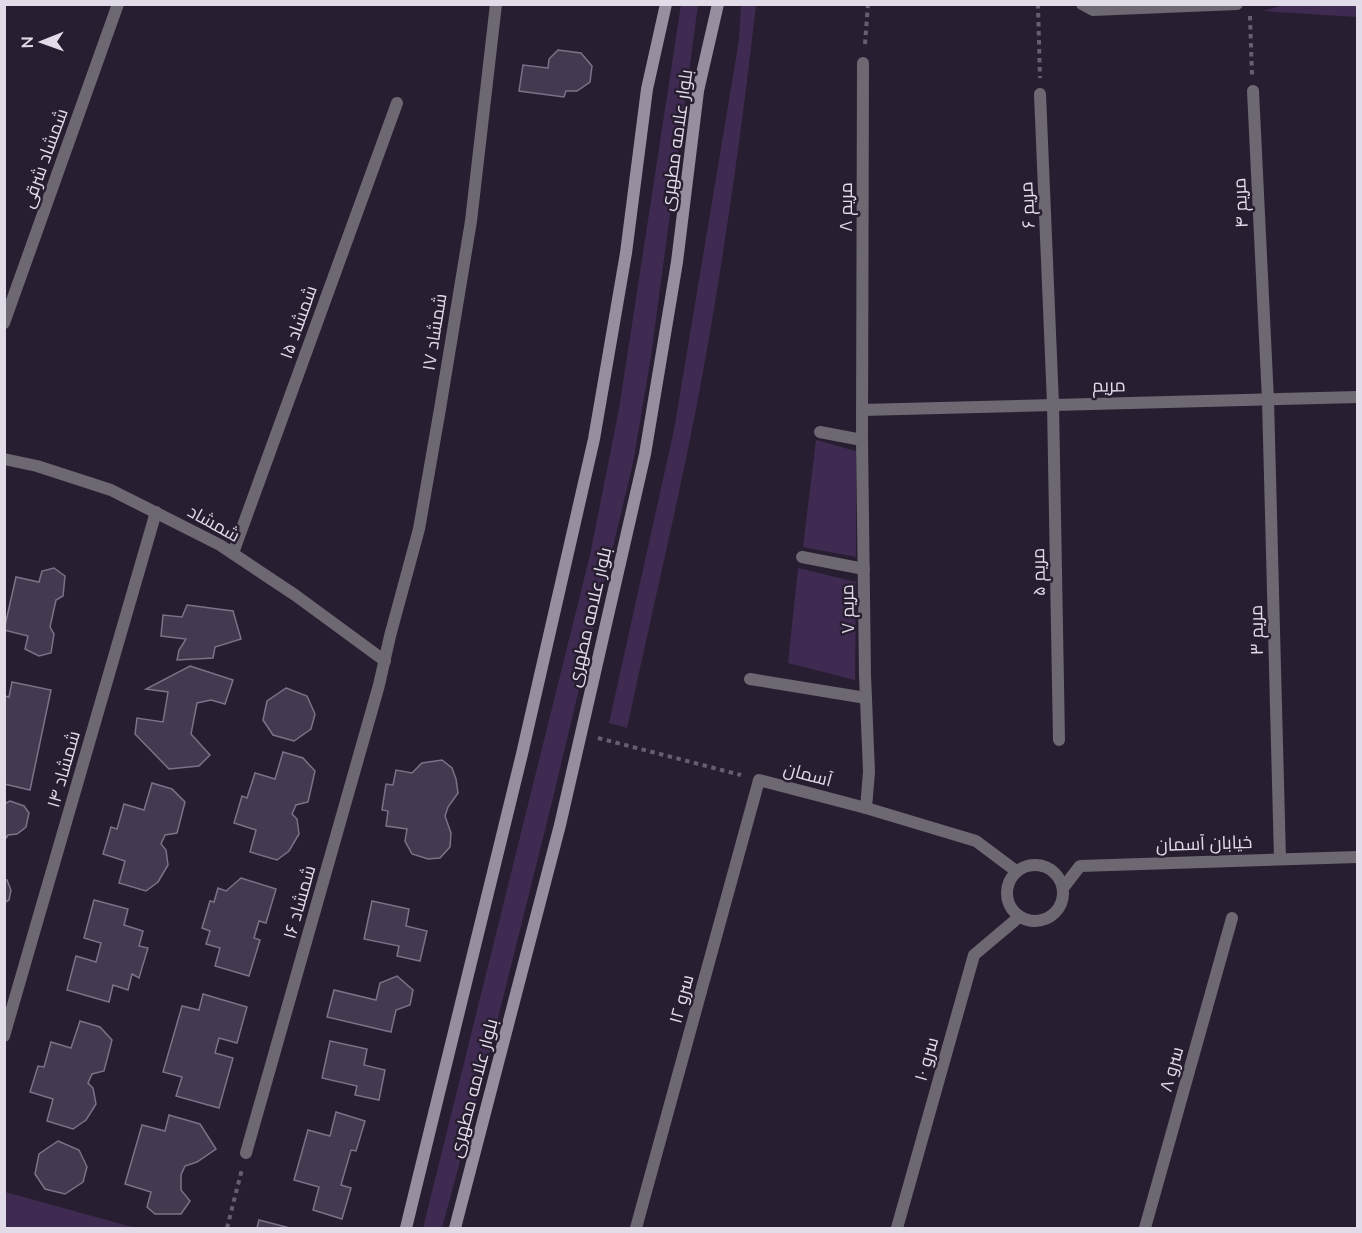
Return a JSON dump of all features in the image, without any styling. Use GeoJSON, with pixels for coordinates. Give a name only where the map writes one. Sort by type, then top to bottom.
{"type":"FeatureCollection","features":[{"type":"Feature","properties":{"kind":"main road","name":"بلوار علامه مطهری"},"geometry":{"type":"LineString","coordinates":[[406,1228],[522,754],[594,439],[626,253],[647,89],[666,4]]}},
{"type":"Feature","properties":{"kind":"main road","name":"بلوار علامه مطهری"},"geometry":{"type":"LineString","coordinates":[[455,1228],[560,825],[645,453],[677,262],[698,91],[718,4]]}},
{"type":"Feature","properties":{"kind":"street","name":"شمشاد شرقی"},"geometry":{"type":"LineString","coordinates":[[4,323],[118,4]]}},
{"type":"Feature","properties":{"kind":"street","name":"شمشاد ۱۷"},"geometry":{"type":"LineString","coordinates":[[385,661],[419,529],[440,409],[471,221],[496,4]]}},
{"type":"Feature","properties":{"kind":"street"},"geometry":{"type":"LineString","coordinates":[[1082,4],[1093,10],[1237,4]]}},
{"type":"Feature","properties":{"kind":"street","name":"مریم ۸"},"geometry":{"type":"LineString","coordinates":[[862,410],[863,63]]}},
{"type":"Feature","properties":{"kind":"street","name":"مریم ۴"},"geometry":{"type":"LineString","coordinates":[[1253,90],[1268,400]]}},
{"type":"Feature","properties":{"kind":"street","name":"مریم ۶"},"geometry":{"type":"LineString","coordinates":[[1040,94],[1053,404]]}},
{"type":"Feature","properties":{"kind":"street","name":"شمشاد ۱۵"},"geometry":{"type":"LineString","coordinates":[[233,553],[397,103]]}},
{"type":"Feature","properties":{"kind":"street","name":"مریم"},"geometry":{"type":"LineString","coordinates":[[862,410],[1358,397]]}},
{"type":"Feature","properties":{"kind":"street","name":"مریم ۳"},"geometry":{"type":"LineString","coordinates":[[1268,400],[1280,858]]}},
{"type":"Feature","properties":{"kind":"street","name":"مریم ۵"},"geometry":{"type":"LineString","coordinates":[[1053,404],[1059,740]]}},
{"type":"Feature","properties":{"kind":"street","name":"مریم ۷"},"geometry":{"type":"LineString","coordinates":[[862,410],[868,772],[866,808]]}},
{"type":"Feature","properties":{"kind":"street"},"geometry":{"type":"LineString","coordinates":[[820,432],[862,440]]}},
{"type":"Feature","properties":{"kind":"street","name":"شمشاد"},"geometry":{"type":"LineString","coordinates":[[4,459],[37,466],[111,490],[156,512],[233,553],[385,661]]}},
{"type":"Feature","properties":{"kind":"street","name":"شمشاد ۱۴"},"geometry":{"type":"LineString","coordinates":[[4,1036],[156,512]]}},
{"type":"Feature","properties":{"kind":"street"},"geometry":{"type":"LineString","coordinates":[[802,557],[864,569]]}},
{"type":"Feature","properties":{"kind":"street","name":"شمشاد ۱۶"},"geometry":{"type":"LineString","coordinates":[[246,1153],[385,661]]}},
{"type":"Feature","properties":{"kind":"street"},"geometry":{"type":"LineString","coordinates":[[750,679],[866,698]]}},
{"type":"Feature","properties":{"kind":"street","name":"آسمان"},"geometry":{"type":"LineString","coordinates":[[759,780],[866,808],[976,841],[1016,871]]}},
{"type":"Feature","properties":{"kind":"street","name":"سرو ۱۲"},"geometry":{"type":"LineString","coordinates":[[636,1228],[759,780]]}},
{"type":"Feature","properties":{"kind":"street","name":"خیابان آسمان"},"geometry":{"type":"LineString","coordinates":[[1063,888],[1080,866],[1358,857]]}},
{"type":"Feature","properties":{"kind":"street"},"geometry":{"type":"LineString","coordinates":[[1035,864],[1053,871],[1060,879],[1063,888],[1060,907],[1046,919],[1037,921],[1019,917],[1008,903],[1006,895],[1007,885],[1016,871],[1035,864]]}},
{"type":"Feature","properties":{"kind":"street","name":"سرو ۱۰"},"geometry":{"type":"LineString","coordinates":[[897,1228],[974,955],[1019,917]]}},
{"type":"Feature","properties":{"kind":"street","name":"سرو ۸"},"geometry":{"type":"LineString","coordinates":[[1145,1228],[1232,918]]}},
{"type":"Feature","properties":{"kind":"path"},"geometry":{"type":"LineString","coordinates":[[863,63],[868,4]]}},
{"type":"Feature","properties":{"kind":"path"},"geometry":{"type":"LineString","coordinates":[[1038,4],[1040,94]]}},
{"type":"Feature","properties":{"kind":"path"},"geometry":{"type":"LineString","coordinates":[[1250,15],[1253,90]]}},
{"type":"Feature","properties":{"kind":"path","name":"آسمان"},"geometry":{"type":"LineString","coordinates":[[581,733],[759,780]]}},
{"type":"Feature","properties":{"kind":"path"},"geometry":{"type":"LineString","coordinates":[[226,1228],[246,1153]]}},
{"type":"Feature","properties":{"kind":"shaded area"},"geometry":{"type":"Polygon","coordinates":[[[681,5],[698,5],[651,356],[633,463],[552,802],[490,1050],[442,1228],[423,1228],[590,555],[619,409],[681,5]]]}},
{"type":"Feature","properties":{"kind":"shaded area"},"geometry":{"type":"Polygon","coordinates":[[[741,5],[756,5],[723,255],[689,444],[627,728],[609,723],[674,430],[739,40],[741,5]]]}},
{"type":"Feature","properties":{"kind":"shaded area"},"geometry":{"type":"Polygon","coordinates":[[[1283,5],[1357,5],[1357,17],[1263,11],[1283,5]]]}},
{"type":"Feature","properties":{"kind":"shaded area"},"geometry":{"type":"Polygon","coordinates":[[[816,440],[856,451],[856,557],[803,547],[816,440]]]}},
{"type":"Feature","properties":{"kind":"shaded area"},"geometry":{"type":"Polygon","coordinates":[[[798,568],[856,582],[855,680],[788,663],[798,568]]]}},
{"type":"Feature","properties":{"kind":"shaded area"},"geometry":{"type":"Polygon","coordinates":[[[5,1192],[136,1228],[5,1228],[5,1192]]]}},
{"type":"Feature","properties":{"kind":"building"},"geometry":{"type":"Polygon","coordinates":[[[558,50],[581,53],[592,66],[590,82],[577,91],[566,91],[564,97],[519,91],[523,65],[548,68],[549,59],[558,50]]]}},
{"type":"Feature","properties":{"kind":"building"},"geometry":{"type":"Polygon","coordinates":[[[54,568],[65,576],[63,596],[56,600],[50,627],[54,634],[51,653],[39,656],[25,649],[28,636],[4,630],[16,577],[39,582],[42,571],[54,568]]]}},
{"type":"Feature","properties":{"kind":"building"},"geometry":{"type":"Polygon","coordinates":[[[187,605],[233,611],[241,639],[215,647],[213,658],[177,660],[179,650],[186,639],[161,636],[163,615],[182,617],[187,605]]]}},
{"type":"Feature","properties":{"kind":"building"},"geometry":{"type":"Polygon","coordinates":[[[190,666],[233,680],[225,704],[211,700],[197,703],[191,734],[210,755],[199,766],[169,769],[135,734],[137,718],[163,722],[168,692],[146,689],[190,666]]]}},
{"type":"Feature","properties":{"kind":"building"},"geometry":{"type":"Polygon","coordinates":[[[12,682],[51,690],[30,790],[4,784],[4,696],[9,697],[12,682]]]}},
{"type":"Feature","properties":{"kind":"building"},"geometry":{"type":"Polygon","coordinates":[[[286,688],[307,696],[315,714],[311,729],[294,741],[273,735],[263,720],[267,701],[286,688]]]}},
{"type":"Feature","properties":{"kind":"building"},"geometry":{"type":"Polygon","coordinates":[[[283,752],[303,758],[315,771],[308,802],[296,805],[292,814],[297,819],[299,834],[289,851],[277,860],[250,852],[256,830],[234,823],[242,796],[247,798],[255,773],[275,779],[283,752]]]}},
{"type":"Feature","properties":{"kind":"building"},"geometry":{"type":"Polygon","coordinates":[[[442,760],[452,768],[458,793],[448,807],[445,816],[451,833],[450,847],[440,858],[428,859],[412,854],[405,841],[407,829],[386,826],[388,811],[382,810],[386,784],[393,785],[396,770],[412,773],[422,763],[442,760]]]}},
{"type":"Feature","properties":{"kind":"building"},"geometry":{"type":"Polygon","coordinates":[[[152,783],[172,789],[185,802],[177,833],[165,835],[161,844],[166,850],[168,865],[158,882],[146,891],[119,883],[125,861],[103,854],[111,827],[117,829],[124,804],[144,810],[152,783]]]}},
{"type":"Feature","properties":{"kind":"building"},"geometry":{"type":"Polygon","coordinates":[[[10,801],[24,806],[29,813],[26,827],[17,834],[8,835],[4,841],[4,804],[10,801]]]}},
{"type":"Feature","properties":{"kind":"building"},"geometry":{"type":"Polygon","coordinates":[[[241,878],[276,889],[266,923],[259,921],[254,938],[260,940],[249,976],[215,966],[220,948],[206,944],[210,931],[202,928],[210,901],[214,902],[218,888],[226,891],[241,878]]]}},
{"type":"Feature","properties":{"kind":"building"},"geometry":{"type":"Polygon","coordinates":[[[4,879],[7,880],[11,890],[9,900],[4,903],[4,879]]]}},
{"type":"Feature","properties":{"kind":"building"},"geometry":{"type":"Polygon","coordinates":[[[94,900],[128,909],[124,925],[143,931],[139,946],[148,948],[139,978],[132,974],[128,990],[113,985],[109,1002],[67,990],[76,956],[96,962],[101,943],[84,938],[94,900]]]}},
{"type":"Feature","properties":{"kind":"building"},"geometry":{"type":"Polygon","coordinates":[[[372,901],[409,909],[406,926],[427,931],[420,961],[397,956],[399,946],[364,939],[372,901]]]}},
{"type":"Feature","properties":{"kind":"building"},"geometry":{"type":"Polygon","coordinates":[[[397,976],[413,990],[410,1005],[396,1010],[391,1032],[327,1017],[334,990],[376,1000],[380,983],[397,976]]]}},
{"type":"Feature","properties":{"kind":"building"},"geometry":{"type":"Polygon","coordinates":[[[203,994],[247,1007],[237,1043],[219,1038],[215,1053],[233,1058],[219,1108],[176,1096],[182,1077],[163,1072],[182,1006],[199,1010],[203,994]]]}},
{"type":"Feature","properties":{"kind":"building"},"geometry":{"type":"Polygon","coordinates":[[[80,1021],[100,1027],[112,1040],[104,1071],[92,1074],[88,1083],[93,1088],[96,1104],[86,1120],[73,1129],[47,1121],[53,1099],[30,1092],[38,1066],[44,1067],[51,1042],[71,1048],[80,1021]]]}},
{"type":"Feature","properties":{"kind":"building"},"geometry":{"type":"Polygon","coordinates":[[[330,1041],[367,1049],[364,1065],[385,1070],[379,1100],[355,1095],[357,1086],[322,1078],[330,1041]]]}},
{"type":"Feature","properties":{"kind":"building"},"geometry":{"type":"Polygon","coordinates":[[[336,1112],[365,1121],[356,1151],[351,1150],[341,1185],[351,1188],[342,1219],[313,1210],[319,1187],[294,1180],[308,1130],[330,1136],[336,1112]]]}},
{"type":"Feature","properties":{"kind":"building"},"geometry":{"type":"Polygon","coordinates":[[[169,1115],[200,1124],[216,1149],[197,1162],[185,1166],[181,1175],[181,1190],[190,1201],[181,1214],[155,1214],[147,1207],[151,1192],[125,1184],[142,1125],[165,1131],[169,1115]]]}},
{"type":"Feature","properties":{"kind":"building"},"geometry":{"type":"Polygon","coordinates":[[[58,1141],[79,1150],[87,1167],[83,1182],[65,1194],[45,1189],[35,1174],[39,1154],[58,1141]]]}},
{"type":"Feature","properties":{"kind":"building"},"geometry":{"type":"Polygon","coordinates":[[[259,1220],[290,1228],[257,1228],[259,1220]]]}}]}
